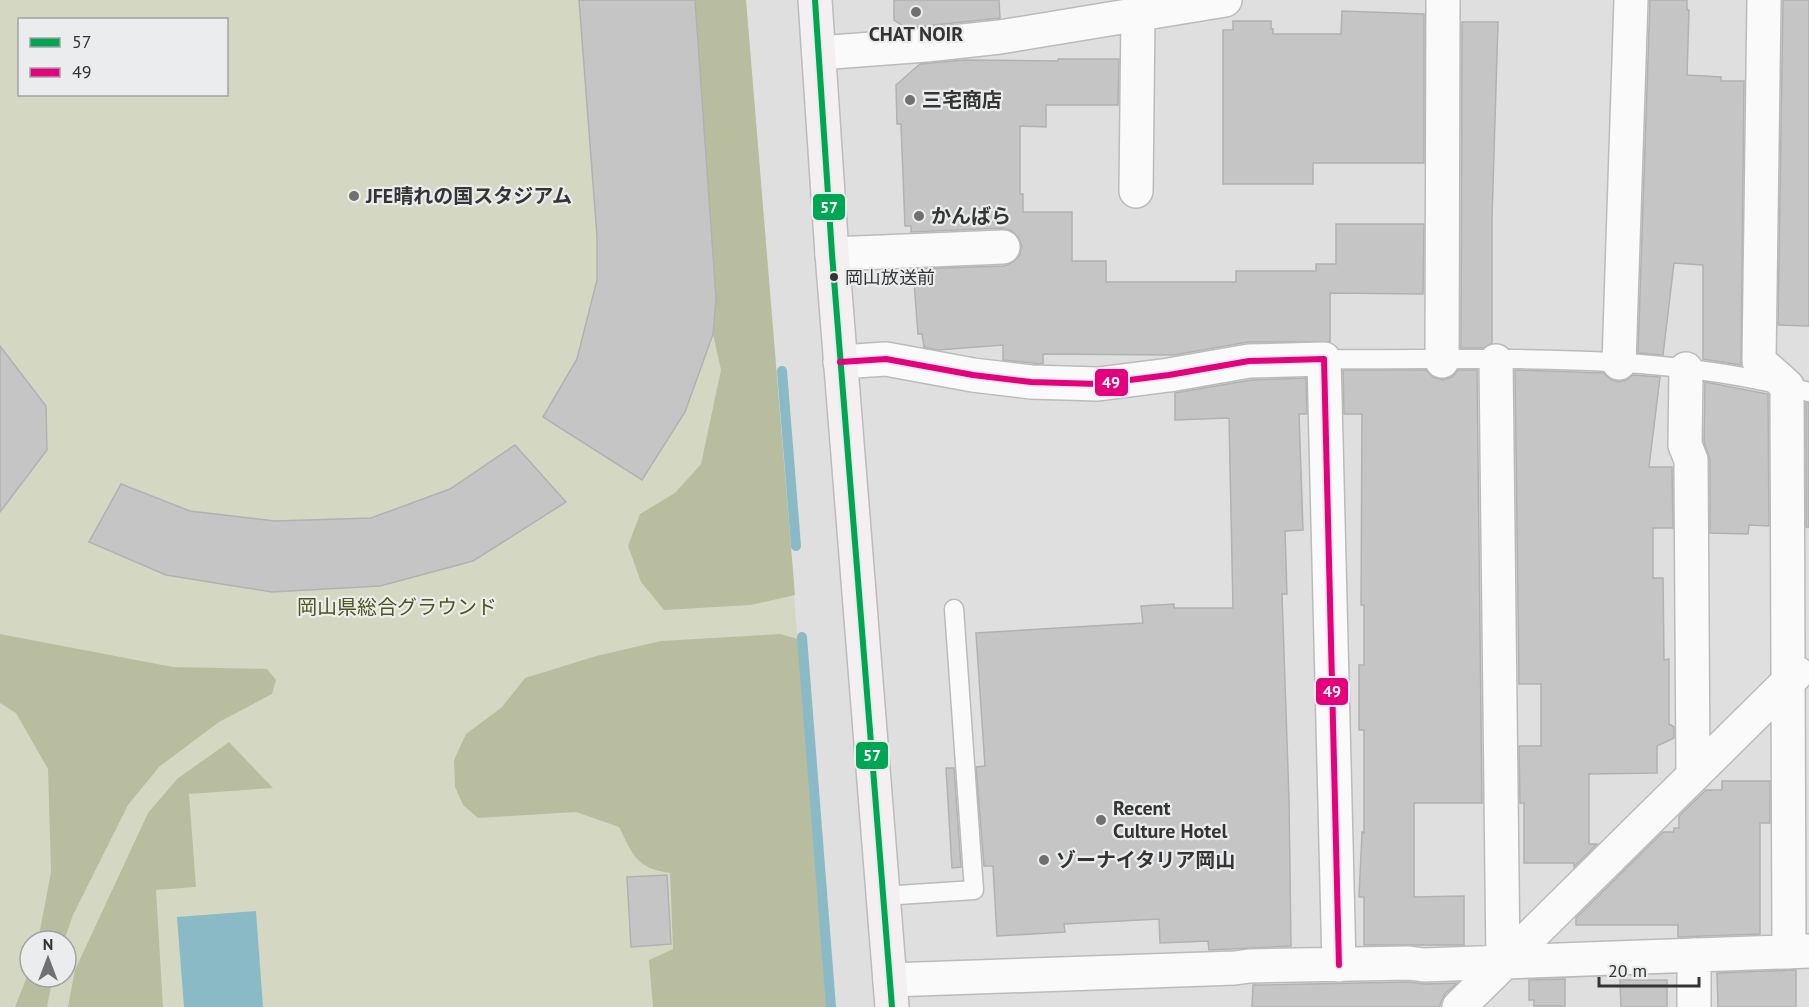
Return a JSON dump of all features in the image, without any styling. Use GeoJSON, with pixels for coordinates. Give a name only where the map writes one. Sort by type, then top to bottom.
{"type":"FeatureCollection","features":[{"type":"Feature","properties":{"kind":"highway"},"geometry":{"type":"LineString","coordinates":[[815,0],[840,362],[891,993]]}},
{"type":"Feature","properties":{"kind":"street"},"geometry":{"type":"LineString","coordinates":[[819,53],[989,38],[1225,0]]}},
{"type":"Feature","properties":{"kind":"street"},"geometry":{"type":"LineString","coordinates":[[1442,361],[1443,0]]}},
{"type":"Feature","properties":{"kind":"street"},"geometry":{"type":"LineString","coordinates":[[1619,363],[1631,0]]}},
{"type":"Feature","properties":{"kind":"street"},"geometry":{"type":"LineString","coordinates":[[891,993],[1339,964],[1503,963],[1799,951],[1798,389],[1759,361],[1764,0]]}},
{"type":"Feature","properties":{"kind":"street"},"geometry":{"type":"LineString","coordinates":[[1136,191],[1138,14]]}},
{"type":"Feature","properties":{"kind":"street"},"geometry":{"type":"LineString","coordinates":[[832,254],[1003,247]]}},
{"type":"Feature","properties":{"kind":"street"},"geometry":{"type":"LineString","coordinates":[[840,362],[886,359],[973,375],[1098,384],[1249,361],[1324,359],[1339,964]]}},
{"type":"Feature","properties":{"kind":"street"},"geometry":{"type":"LineString","coordinates":[[1496,361],[1503,963]]}},
{"type":"Feature","properties":{"kind":"street"},"geometry":{"type":"LineString","coordinates":[[1686,369],[1685,445],[1691,460],[1693,775]]}},
{"type":"Feature","properties":{"kind":"street"},"geometry":{"type":"LineString","coordinates":[[1459,1007],[1798,671]]}},
{"type":"Feature","properties":{"kind":"street"},"geometry":{"type":"LineString","coordinates":[[1694,955],[1694,1007]]}},
{"type":"Feature","properties":{"kind":"lane"},"geometry":{"type":"LineString","coordinates":[[1324,359],[1619,363],[1686,369],[1798,389]]}},
{"type":"Feature","properties":{"kind":"lane"},"geometry":{"type":"LineString","coordinates":[[883,896],[974,890],[954,609]]}},
{"type":"Feature","properties":{"kind":"green space","name":"岡山県総合グラウンド"},"geometry":{"type":"Polygon","coordinates":[[[0,0],[746,0],[827,1007],[0,1007],[0,0]]]}},
{"type":"Feature","properties":{"kind":"green space"},"geometry":{"type":"Polygon","coordinates":[[[695,0],[746,0],[795,595],[751,605],[664,610],[641,582],[628,546],[640,514],[675,493],[701,464],[721,370],[713,334],[716,298],[695,0]]]}},
{"type":"Feature","properties":{"kind":"green space"},"geometry":{"type":"Polygon","coordinates":[[[0,634],[173,667],[267,669],[276,680],[272,694],[219,722],[159,767],[128,805],[68,929],[40,929],[51,872],[48,769],[16,713],[0,703],[0,634]]]}},
{"type":"Feature","properties":{"kind":"green space"},"geometry":{"type":"Polygon","coordinates":[[[780,634],[798,639],[827,1007],[653,1007],[649,960],[673,949],[670,873],[650,868],[637,859],[619,827],[576,812],[478,818],[463,805],[455,787],[454,760],[466,734],[502,707],[525,678],[596,656],[661,641],[780,634]]]}},
{"type":"Feature","properties":{"kind":"green space"},"geometry":{"type":"Polygon","coordinates":[[[229,742],[273,788],[189,794],[196,887],[156,890],[163,1007],[68,1007],[71,989],[78,989],[78,964],[148,813],[177,779],[229,742]]]}},
{"type":"Feature","properties":{"kind":"green space"},"geometry":{"type":"Polygon","coordinates":[[[22,989],[51,989],[47,1007],[15,1007],[22,989]]]}},
{"type":"Feature","properties":{"kind":"water"},"geometry":{"type":"Polygon","coordinates":[[[256,911],[263,1007],[184,1007],[177,917],[256,911]]]}},
{"type":"Feature","properties":{"kind":"building"},"geometry":{"type":"Polygon","coordinates":[[[579,0],[695,0],[716,298],[713,334],[685,412],[642,480],[543,417],[577,359],[597,280],[597,236],[579,0]]]}},
{"type":"Feature","properties":{"kind":"building"},"geometry":{"type":"Polygon","coordinates":[[[894,0],[999,0],[1000,18],[906,28],[894,20],[894,0]]]}},
{"type":"Feature","properties":{"kind":"building"},"geometry":{"type":"Polygon","coordinates":[[[1650,0],[1687,0],[1687,10],[1689,10],[1687,75],[1721,77],[1721,81],[1744,81],[1741,365],[1703,359],[1703,265],[1674,263],[1663,355],[1638,353],[1650,0]]]}},
{"type":"Feature","properties":{"kind":"building"},"geometry":{"type":"Polygon","coordinates":[[[1783,0],[1809,0],[1809,326],[1778,325],[1783,0]]]}},
{"type":"Feature","properties":{"kind":"building"},"geometry":{"type":"Polygon","coordinates":[[[1342,11],[1424,14],[1424,163],[1313,163],[1313,184],[1223,184],[1223,30],[1233,30],[1233,21],[1271,21],[1273,34],[1341,34],[1342,11]]]}},
{"type":"Feature","properties":{"kind":"building"},"geometry":{"type":"Polygon","coordinates":[[[1462,22],[1498,22],[1492,218],[1492,343],[1484,348],[1461,348],[1462,22]]]}},
{"type":"Feature","properties":{"kind":"building"},"geometry":{"type":"Polygon","coordinates":[[[1058,59],[1119,59],[1118,105],[1046,105],[1046,127],[1020,126],[1020,194],[1023,194],[1023,212],[1072,212],[1072,261],[1106,261],[1106,282],[1236,282],[1236,271],[1316,271],[1316,264],[1336,264],[1336,224],[1424,224],[1423,294],[1330,293],[1330,342],[1248,342],[1174,355],[1043,354],[1043,364],[1003,360],[1003,345],[938,350],[924,347],[922,334],[918,334],[913,269],[1004,266],[1019,256],[1022,246],[1012,231],[1003,228],[911,232],[911,226],[905,226],[901,124],[897,124],[896,85],[920,64],[965,60],[1058,61],[1058,59]]]}},
{"type":"Feature","properties":{"kind":"building"},"geometry":{"type":"Polygon","coordinates":[[[0,346],[46,406],[47,450],[0,512],[0,346]]]}},
{"type":"Feature","properties":{"kind":"building"},"geometry":{"type":"Polygon","coordinates":[[[1343,370],[1426,370],[1433,377],[1443,380],[1452,377],[1458,370],[1477,370],[1482,803],[1414,803],[1414,897],[1464,896],[1464,945],[1364,945],[1364,897],[1359,897],[1362,832],[1364,833],[1364,730],[1359,730],[1359,665],[1364,665],[1364,605],[1361,605],[1362,414],[1344,414],[1343,370]]]}},
{"type":"Feature","properties":{"kind":"building"},"geometry":{"type":"Polygon","coordinates":[[[1515,370],[1604,373],[1610,379],[1618,382],[1627,380],[1633,375],[1660,377],[1649,467],[1672,467],[1673,528],[1653,528],[1653,578],[1663,578],[1664,660],[1669,659],[1669,724],[1674,727],[1674,738],[1657,746],[1657,773],[1589,774],[1589,844],[1597,844],[1574,867],[1574,863],[1524,863],[1524,803],[1520,803],[1519,746],[1541,746],[1541,684],[1519,684],[1515,370]]]}},
{"type":"Feature","properties":{"kind":"building"},"geometry":{"type":"Polygon","coordinates":[[[1306,378],[1307,414],[1299,414],[1303,530],[1285,531],[1287,594],[1282,594],[1291,946],[1209,950],[1208,941],[1160,943],[1159,919],[1064,924],[1065,932],[997,936],[993,866],[984,866],[976,767],[985,766],[976,633],[1143,623],[1141,606],[1174,604],[1174,608],[1233,608],[1229,418],[1175,420],[1175,393],[1251,380],[1306,378]]]}},
{"type":"Feature","properties":{"kind":"building"},"geometry":{"type":"Polygon","coordinates":[[[1705,382],[1768,394],[1769,526],[1749,525],[1748,534],[1710,533],[1710,460],[1704,442],[1705,382]]]}},
{"type":"Feature","properties":{"kind":"building"},"geometry":{"type":"Polygon","coordinates":[[[1806,403],[1809,403],[1809,527],[1806,527],[1806,403]]]}},
{"type":"Feature","properties":{"kind":"building"},"geometry":{"type":"Polygon","coordinates":[[[515,445],[566,502],[473,561],[380,586],[272,592],[166,575],[89,542],[121,484],[190,511],[275,521],[371,518],[450,489],[515,445]]]}},
{"type":"Feature","properties":{"kind":"building"},"geometry":{"type":"Polygon","coordinates":[[[946,768],[954,768],[961,867],[952,868],[946,768]]]}},
{"type":"Feature","properties":{"kind":"building"},"geometry":{"type":"Polygon","coordinates":[[[1722,781],[1770,781],[1770,823],[1760,823],[1760,934],[1678,937],[1678,925],[1576,925],[1576,918],[1663,832],[1674,832],[1674,828],[1679,828],[1679,816],[1706,790],[1722,790],[1722,781]]]}},
{"type":"Feature","properties":{"kind":"building"},"geometry":{"type":"Polygon","coordinates":[[[667,875],[671,944],[631,947],[627,877],[667,875]]]}},
{"type":"Feature","properties":{"kind":"building"},"geometry":{"type":"Polygon","coordinates":[[[1796,970],[1796,1007],[1718,1007],[1717,973],[1796,970]]]}},
{"type":"Feature","properties":{"kind":"building"},"geometry":{"type":"Polygon","coordinates":[[[1565,979],[1565,1006],[1534,1006],[1534,1000],[1529,1000],[1529,980],[1565,979]]]}},
{"type":"Feature","properties":{"kind":"building"},"geometry":{"type":"Polygon","coordinates":[[[1620,980],[1667,980],[1667,1007],[1621,1007],[1620,980]]]}},
{"type":"Feature","properties":{"kind":"building"},"geometry":{"type":"Polygon","coordinates":[[[1457,983],[1445,994],[1439,1007],[1252,1007],[1253,985],[1457,983]]]}},
{"type":"Feature","properties":{"kind":"waterway"},"geometry":{"type":"LineString","coordinates":[[782,371],[796,546]]}},
{"type":"Feature","properties":{"kind":"waterway"},"geometry":{"type":"LineString","coordinates":[[802,637],[831,1007]]}},
{"type":"Feature","properties":{"kind":"transit line","name":"57"},"geometry":{"type":"LineString","coordinates":[[815,0],[832,254],[892,1007]]}},
{"type":"Feature","properties":{"kind":"transit line","name":"49"},"geometry":{"type":"LineString","coordinates":[[840,362],[886,359],[973,375],[1031,382],[1098,384],[1249,361],[1324,359],[1339,965]]}},
{"type":"Feature","properties":{"kind":"place","name":"CHAT NOIR"},"geometry":{"type":"Point","coordinates":[916,12]}},
{"type":"Feature","properties":{"kind":"place","name":"三宅商店"},"geometry":{"type":"Point","coordinates":[910,100]}},
{"type":"Feature","properties":{"kind":"place","name":"JFE晴れの国スタジアム"},"geometry":{"type":"Point","coordinates":[354,196]}},
{"type":"Feature","properties":{"kind":"place","name":"かんばら"},"geometry":{"type":"Point","coordinates":[919,216]}},
{"type":"Feature","properties":{"kind":"place","name":"岡山放送前"},"geometry":{"type":"Point","coordinates":[834,277]}},
{"type":"Feature","properties":{"kind":"place","name":"Recent Culture Hotel"},"geometry":{"type":"Point","coordinates":[1101,820]}},
{"type":"Feature","properties":{"kind":"place","name":"ゾーナイタリア岡山"},"geometry":{"type":"Point","coordinates":[1044,860]}}]}
